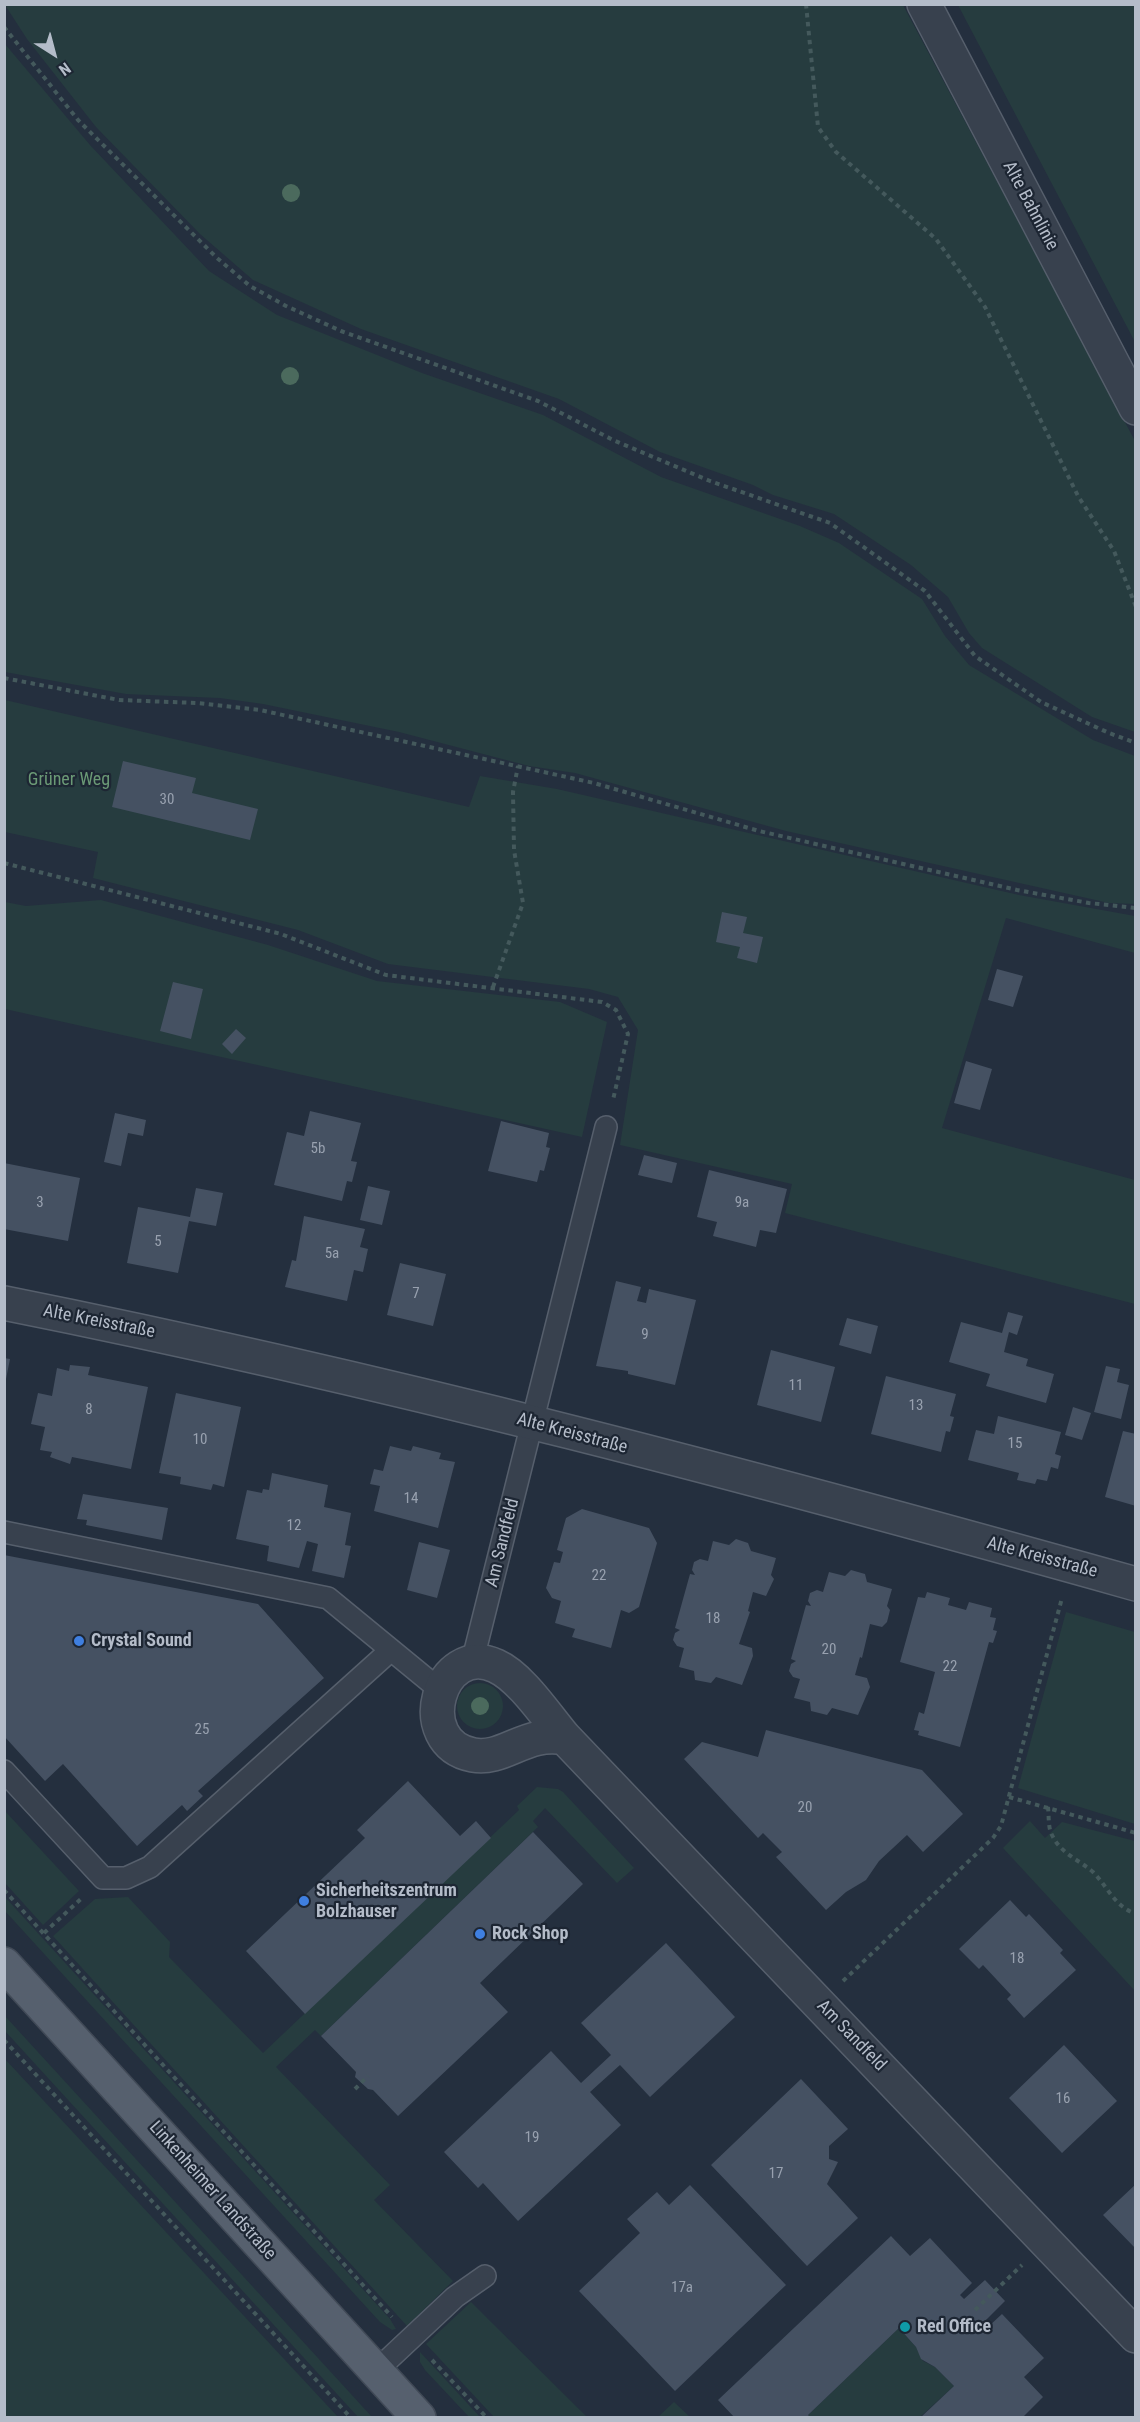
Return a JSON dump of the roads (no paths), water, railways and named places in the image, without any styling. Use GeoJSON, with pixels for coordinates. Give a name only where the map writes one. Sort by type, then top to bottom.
{"type":"FeatureCollection","features":[{"type":"Feature","properties":{"kind":"main road","name":"Linkenheimer Landstraße"},"geometry":{"type":"LineString","coordinates":[[4,1964],[419,2418]]}},
{"type":"Feature","properties":{"kind":"street","name":"Alte Bahnlinie"},"geometry":{"type":"LineString","coordinates":[[924,4],[1136,408]]}},
{"type":"Feature","properties":{"kind":"street","name":"Alte Kreisstraße"},"geometry":{"type":"LineString","coordinates":[[4,1303],[190,1340],[533,1423],[1136,1584]]}},
{"type":"Feature","properties":{"kind":"street"},"geometry":{"type":"LineString","coordinates":[[472,1663],[457,1670],[446,1680],[440,1690],[436,1713],[448,1740],[460,1750],[474,1755],[492,1755],[537,1737],[552,1735],[566,1738]]}},
{"type":"Feature","properties":{"kind":"street","name":"Am Sandfeld"},"geometry":{"type":"LineString","coordinates":[[472,1663],[488,1663],[507,1672],[566,1738],[1136,2336]]}},
{"type":"Feature","properties":{"kind":"lane","name":"Am Sandfeld"},"geometry":{"type":"LineString","coordinates":[[472,1663],[606,1127]]}},
{"type":"Feature","properties":{"kind":"lane"},"geometry":{"type":"LineString","coordinates":[[4,1532],[328,1598],[440,1690]]}},
{"type":"Feature","properties":{"kind":"lane"},"geometry":{"type":"LineString","coordinates":[[4,1771],[103,1878],[126,1878],[150,1867],[391,1650]]}},
{"type":"Feature","properties":{"kind":"lane"},"geometry":{"type":"LineString","coordinates":[[376,2371],[455,2297],[485,2276]]}},
{"type":"Feature","properties":{"kind":"place","name":"Crystal Sound"},"geometry":{"type":"Point","coordinates":[79,1641]}},
{"type":"Feature","properties":{"kind":"place","name":"Sicherheitszentrum Bolzhauser"},"geometry":{"type":"Point","coordinates":[304,1901]}},
{"type":"Feature","properties":{"kind":"place","name":"Rock Shop"},"geometry":{"type":"Point","coordinates":[480,1934]}},
{"type":"Feature","properties":{"kind":"place","name":"Red Office"},"geometry":{"type":"Point","coordinates":[905,2327]}},
{"type":"Feature","properties":{"kind":"park label","name":"Grüner Weg"},"geometry":{"type":"Point","coordinates":[69,780]}}]}
